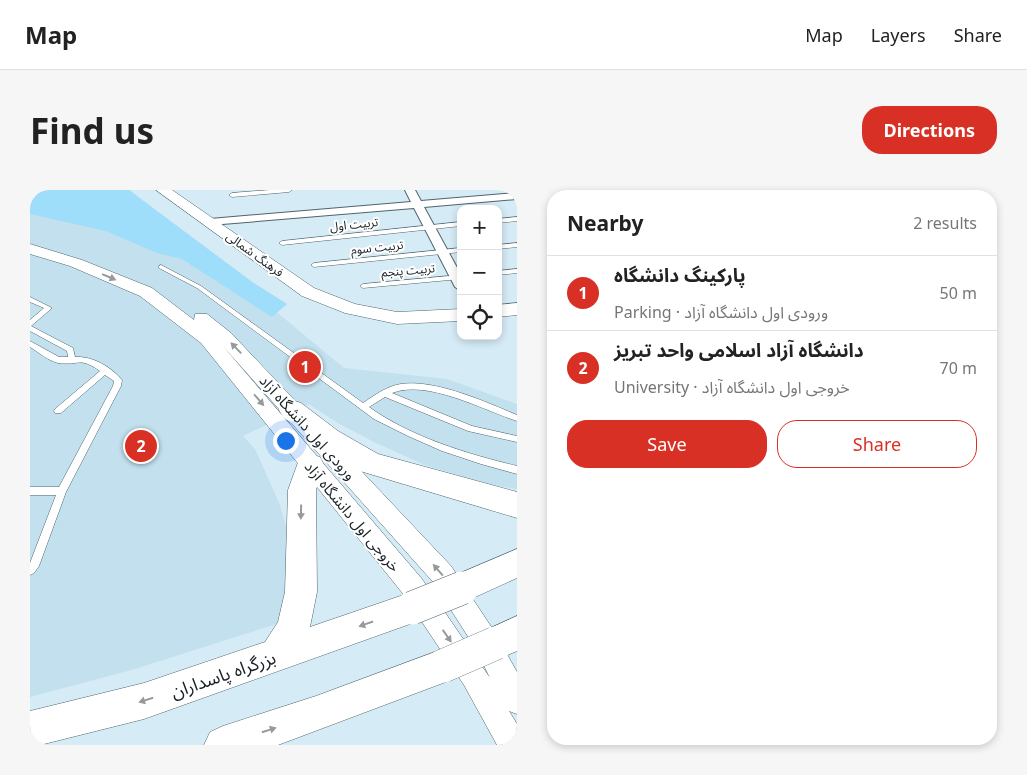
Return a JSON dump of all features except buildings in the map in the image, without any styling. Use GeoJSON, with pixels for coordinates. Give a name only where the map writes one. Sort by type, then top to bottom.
{"type":"FeatureCollection","features":[{"type":"Feature","properties":{"kind":"highway"},"geometry":{"type":"LineString","coordinates":[[284,415],[329,438],[370,464],[517,505]]}},
{"type":"Feature","properties":{"kind":"highway"},"geometry":{"type":"LineString","coordinates":[[276,656],[293,628],[301,592],[302,490],[320,459]]}},
{"type":"Feature","properties":{"kind":"highway","name":"بزرگراه پاسداران"},"geometry":{"type":"LineString","coordinates":[[30,728],[144,701],[412,608],[517,563]]}},
{"type":"Feature","properties":{"kind":"highway"},"geometry":{"type":"LineString","coordinates":[[223,745],[316,714],[443,666],[506,638]]}},
{"type":"Feature","properties":{"kind":"street","name":"فرهنگ شمالی"},"geometry":{"type":"LineString","coordinates":[[163,190],[308,292],[351,309],[397,318],[457,314]]}},
{"type":"Feature","properties":{"kind":"street"},"geometry":{"type":"LineString","coordinates":[[410,190],[457,277]]}},
{"type":"Feature","properties":{"kind":"street"},"geometry":{"type":"LineString","coordinates":[[210,222],[517,196]]}},
{"type":"Feature","properties":{"kind":"street"},"geometry":{"type":"LineString","coordinates":[[30,235],[40,247]]}},
{"type":"Feature","properties":{"kind":"street","name":"خروجی اول دانشگاه آزاد"},"geometry":{"type":"LineString","coordinates":[[40,247],[82,258],[146,292],[207,339],[241,381],[284,415],[320,459],[413,587],[474,675],[513,745]]}},
{"type":"Feature","properties":{"kind":"street","name":"ورودی اول دانشگاه آزاد"},"geometry":{"type":"LineString","coordinates":[[82,258],[160,284],[224,336],[258,371],[284,415]]}},
{"type":"Feature","properties":{"kind":"street"},"geometry":{"type":"LineString","coordinates":[[502,311],[517,309]]}},
{"type":"Feature","properties":{"kind":"street"},"geometry":{"type":"LineString","coordinates":[[241,381],[258,371]]}},
{"type":"Feature","properties":{"kind":"street","name":"ورودی اول دانشگاه آزاد"},"geometry":{"type":"LineString","coordinates":[[320,459],[442,574],[485,640],[517,700]]}},
{"type":"Feature","properties":{"kind":"lane"},"geometry":{"type":"LineString","coordinates":[[232,195],[290,190]]}},
{"type":"Feature","properties":{"kind":"lane"},"geometry":{"type":"LineString","coordinates":[[502,221],[517,219]]}},
{"type":"Feature","properties":{"kind":"lane","name":"تربیت اول"},"geometry":{"type":"LineString","coordinates":[[282,243],[457,224]]}},
{"type":"Feature","properties":{"kind":"lane"},"geometry":{"type":"LineString","coordinates":[[502,247],[517,245]]}},
{"type":"Feature","properties":{"kind":"lane","name":"تربیت سوم"},"geometry":{"type":"LineString","coordinates":[[314,265],[457,250]]}},
{"type":"Feature","properties":{"kind":"lane"},"geometry":{"type":"LineString","coordinates":[[161,267],[199,287],[363,407],[402,430],[451,451],[517,470]]}},
{"type":"Feature","properties":{"kind":"lane"},"geometry":{"type":"LineString","coordinates":[[502,273],[517,271]]}},
{"type":"Feature","properties":{"kind":"lane","name":"تربیت پنجم"},"geometry":{"type":"LineString","coordinates":[[363,286],[457,280]]}},
{"type":"Feature","properties":{"kind":"lane"},"geometry":{"type":"LineString","coordinates":[[30,299],[49,308],[30,326],[70,350],[72,359]]}},
{"type":"Feature","properties":{"kind":"lane"},"geometry":{"type":"LineString","coordinates":[[30,344],[58,360],[72,359],[93,362],[118,380],[117,386],[62,492],[36,563],[30,570]]}},
{"type":"Feature","properties":{"kind":"lane"},"geometry":{"type":"LineString","coordinates":[[58,411],[106,370]]}},
{"type":"Feature","properties":{"kind":"lane"},"geometry":{"type":"LineString","coordinates":[[363,407],[384,393],[402,386],[438,390],[517,418]]}},
{"type":"Feature","properties":{"kind":"lane"},"geometry":{"type":"LineString","coordinates":[[384,393],[471,428],[517,439]]}},
{"type":"Feature","properties":{"kind":"lane"},"geometry":{"type":"LineString","coordinates":[[30,491],[62,492]]}},
{"type":"Feature","properties":{"kind":"shaded area"},"geometry":{"type":"Polygon","coordinates":[[[30,190],[130,190],[344,368],[447,379],[517,404],[517,489],[487,484],[425,465],[376,443],[336,422],[309,404],[243,436],[255,449],[280,505],[296,564],[293,601],[276,624],[135,669],[30,697],[30,190]]]}},
{"type":"Feature","properties":{"kind":"shaded area"},"geometry":{"type":"Polygon","coordinates":[[[30,190],[129,190],[251,281],[287,304],[272,317],[182,259],[157,253],[106,231],[30,214],[30,190]]]}},
{"type":"Feature","properties":{"kind":"place","name":"پارکینگ دانشگاه"},"geometry":{"type":"Point","coordinates":[305,367]}},
{"type":"Feature","properties":{"kind":"place","name":"دانشگاه آزاد اسلامی واحد تبریز"},"geometry":{"type":"Point","coordinates":[141,446]}}]}
